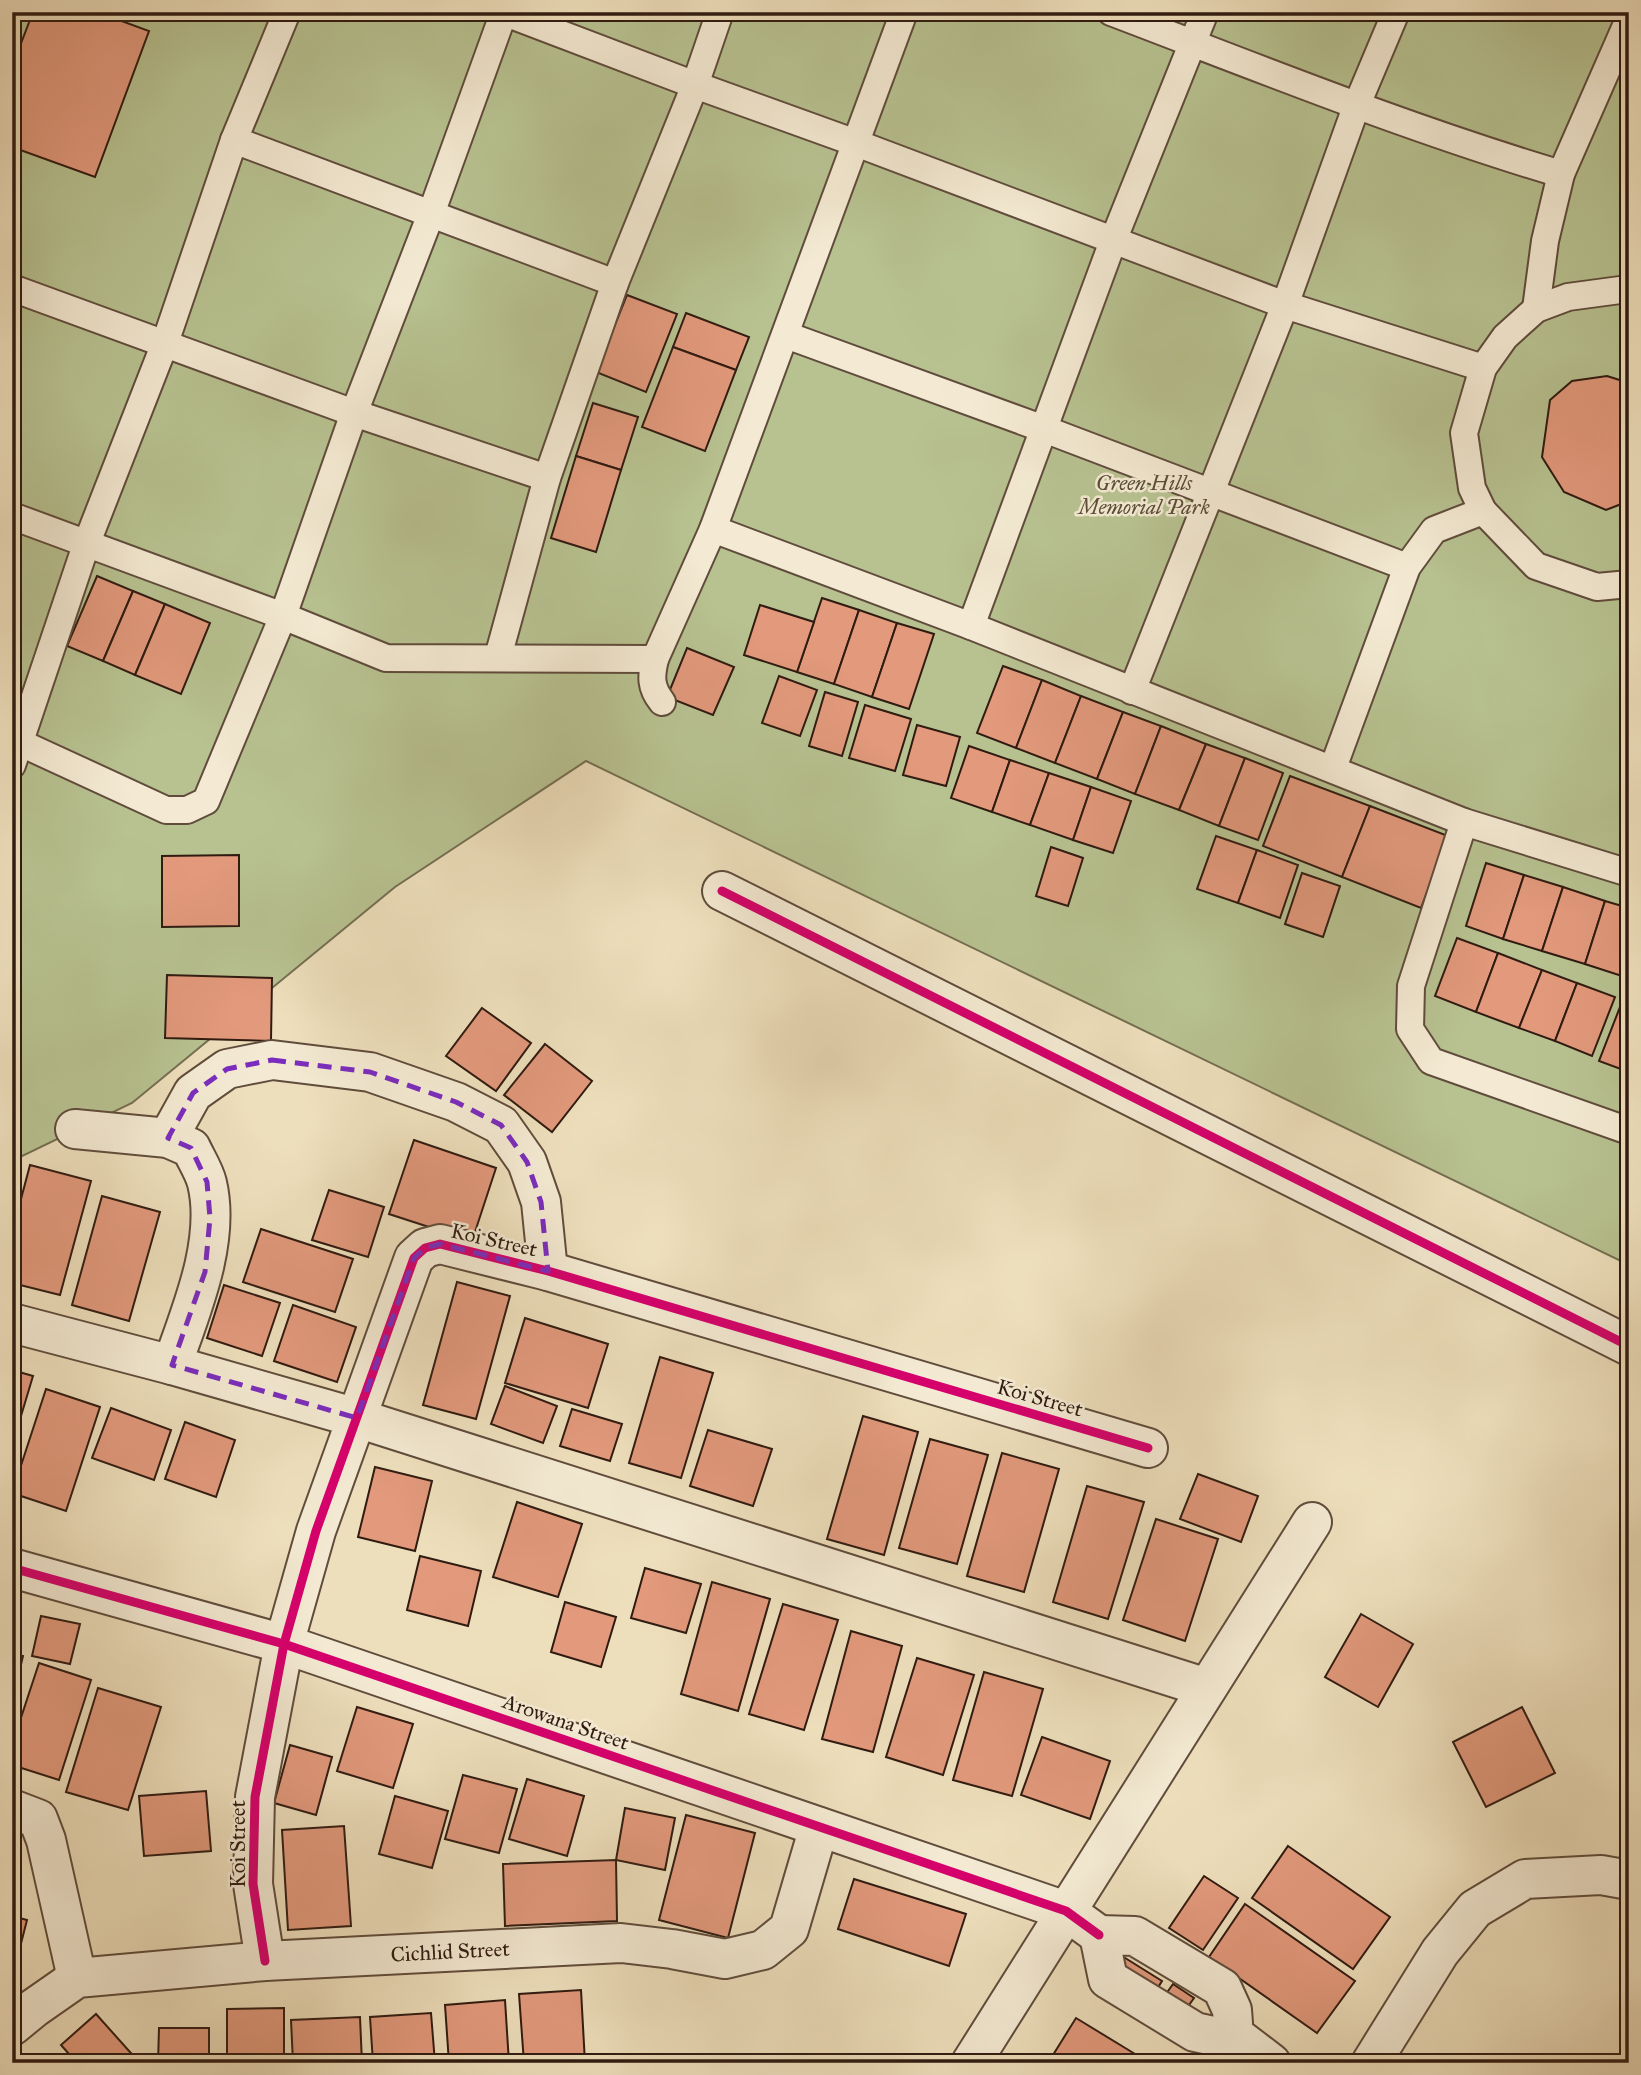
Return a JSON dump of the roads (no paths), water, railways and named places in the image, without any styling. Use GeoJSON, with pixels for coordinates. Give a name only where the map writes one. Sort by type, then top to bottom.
{"type":"FeatureCollection","features":[{"type":"Feature","properties":{"kind":"street"},"geometry":{"type":"LineString","coordinates":[[722,891],[1629,1346]]}},
{"type":"Feature","properties":{"kind":"street"},"geometry":{"type":"LineString","coordinates":[[168,1138],[193,1093],[227,1069],[272,1060],[370,1072],[443,1097],[501,1125],[527,1162],[541,1202],[548,1271]]}},
{"type":"Feature","properties":{"kind":"street"},"geometry":{"type":"LineString","coordinates":[[75,1129],[168,1138],[191,1148],[207,1182],[210,1218],[205,1272],[172,1365]]}},
{"type":"Feature","properties":{"kind":"street","name":"Koi Street"},"geometry":{"type":"LineString","coordinates":[[265,1961],[253,1884],[255,1797],[284,1644],[316,1531],[414,1258],[425,1248],[440,1244],[548,1271],[1148,1448]]}},
{"type":"Feature","properties":{"kind":"street"},"geometry":{"type":"LineString","coordinates":[[12,1323],[357,1418],[1207,1688]]}},
{"type":"Feature","properties":{"kind":"street"},"geometry":{"type":"LineString","coordinates":[[971,2063],[1312,1521]]}},
{"type":"Feature","properties":{"kind":"street","name":"Arowana Street"},"geometry":{"type":"LineString","coordinates":[[12,1567],[284,1644],[1066,1911],[1099,1935]]}},
{"type":"Feature","properties":{"kind":"street"},"geometry":{"type":"LineString","coordinates":[[12,1809],[38,1819],[46,1840],[77,1978]]}},
{"type":"Feature","properties":{"kind":"street","name":"Cichlid Street"},"geometry":{"type":"LineString","coordinates":[[12,2026],[77,1978],[265,1961],[621,1943],[725,1959],[763,1950],[789,1928],[819,1827]]}},
{"type":"Feature","properties":{"kind":"street"},"geometry":{"type":"LineString","coordinates":[[1371,2063],[1440,1952],[1475,1909],[1525,1879],[1601,1875],[1629,1880]]}},
{"type":"Feature","properties":{"kind":"street"},"geometry":{"type":"LineString","coordinates":[[1099,1935],[1135,1936],[1222,1989],[1232,2010],[1233,2023],[1229,2031],[1218,2037],[1195,2032],[1108,1979],[1099,1935]]}},
{"type":"Feature","properties":{"kind":"street"},"geometry":{"type":"LineString","coordinates":[[1229,2031],[1271,2063]]}},
{"type":"Feature","properties":{"kind":"lane"},"geometry":{"type":"LineString","coordinates":[[287,12],[234,140],[165,343],[86,545],[15,749],[166,810],[187,810],[206,801],[283,616],[354,413],[431,214],[504,12],[1285,305],[1483,368]]}},
{"type":"Feature","properties":{"kind":"lane"},"geometry":{"type":"LineString","coordinates":[[498,657],[547,478],[615,283],[695,85],[720,12]]}},
{"type":"Feature","properties":{"kind":"lane"},"geometry":{"type":"LineString","coordinates":[[662,702],[654,692],[651,677],[654,659],[713,529],[904,12]]}},
{"type":"Feature","properties":{"kind":"lane"},"geometry":{"type":"LineString","coordinates":[[1111,12],[1356,107],[1464,145],[1561,174]]}},
{"type":"Feature","properties":{"kind":"lane"},"geometry":{"type":"LineString","coordinates":[[971,626],[1113,241],[1205,12]]}},
{"type":"Feature","properties":{"kind":"lane"},"geometry":{"type":"LineString","coordinates":[[1132,691],[1285,305],[1356,107],[1396,12]]}},
{"type":"Feature","properties":{"kind":"lane"},"geometry":{"type":"LineString","coordinates":[[1536,309],[1545,241],[1561,174],[1629,19]]}},
{"type":"Feature","properties":{"kind":"lane"},"geometry":{"type":"LineString","coordinates":[[234,140],[615,283]]}},
{"type":"Feature","properties":{"kind":"lane"},"geometry":{"type":"LineString","coordinates":[[12,288],[354,413],[547,478]]}},
{"type":"Feature","properties":{"kind":"lane"},"geometry":{"type":"LineString","coordinates":[[1629,291],[1568,297],[1536,309],[1505,337],[1483,368],[1464,433],[1472,488],[1483,511],[1536,566],[1597,587],[1629,584]]}},
{"type":"Feature","properties":{"kind":"lane"},"geometry":{"type":"LineString","coordinates":[[786,335],[1044,429],[1407,568]]}},
{"type":"Feature","properties":{"kind":"lane"},"geometry":{"type":"LineString","coordinates":[[1333,768],[1407,568],[1434,530],[1483,511]]}},
{"type":"Feature","properties":{"kind":"lane"},"geometry":{"type":"LineString","coordinates":[[12,516],[386,657],[654,659]]}},
{"type":"Feature","properties":{"kind":"lane"},"geometry":{"type":"LineString","coordinates":[[713,529],[971,626],[1464,822],[1629,873]]}},
{"type":"Feature","properties":{"kind":"lane"},"geometry":{"type":"LineString","coordinates":[[1464,822],[1411,986],[1410,1029],[1431,1061],[1629,1131]]}},
{"type":"Feature","properties":{"kind":"park label","name":"Green Hills Memorial Park"},"geometry":{"type":"Point","coordinates":[1144,495]}}]}
